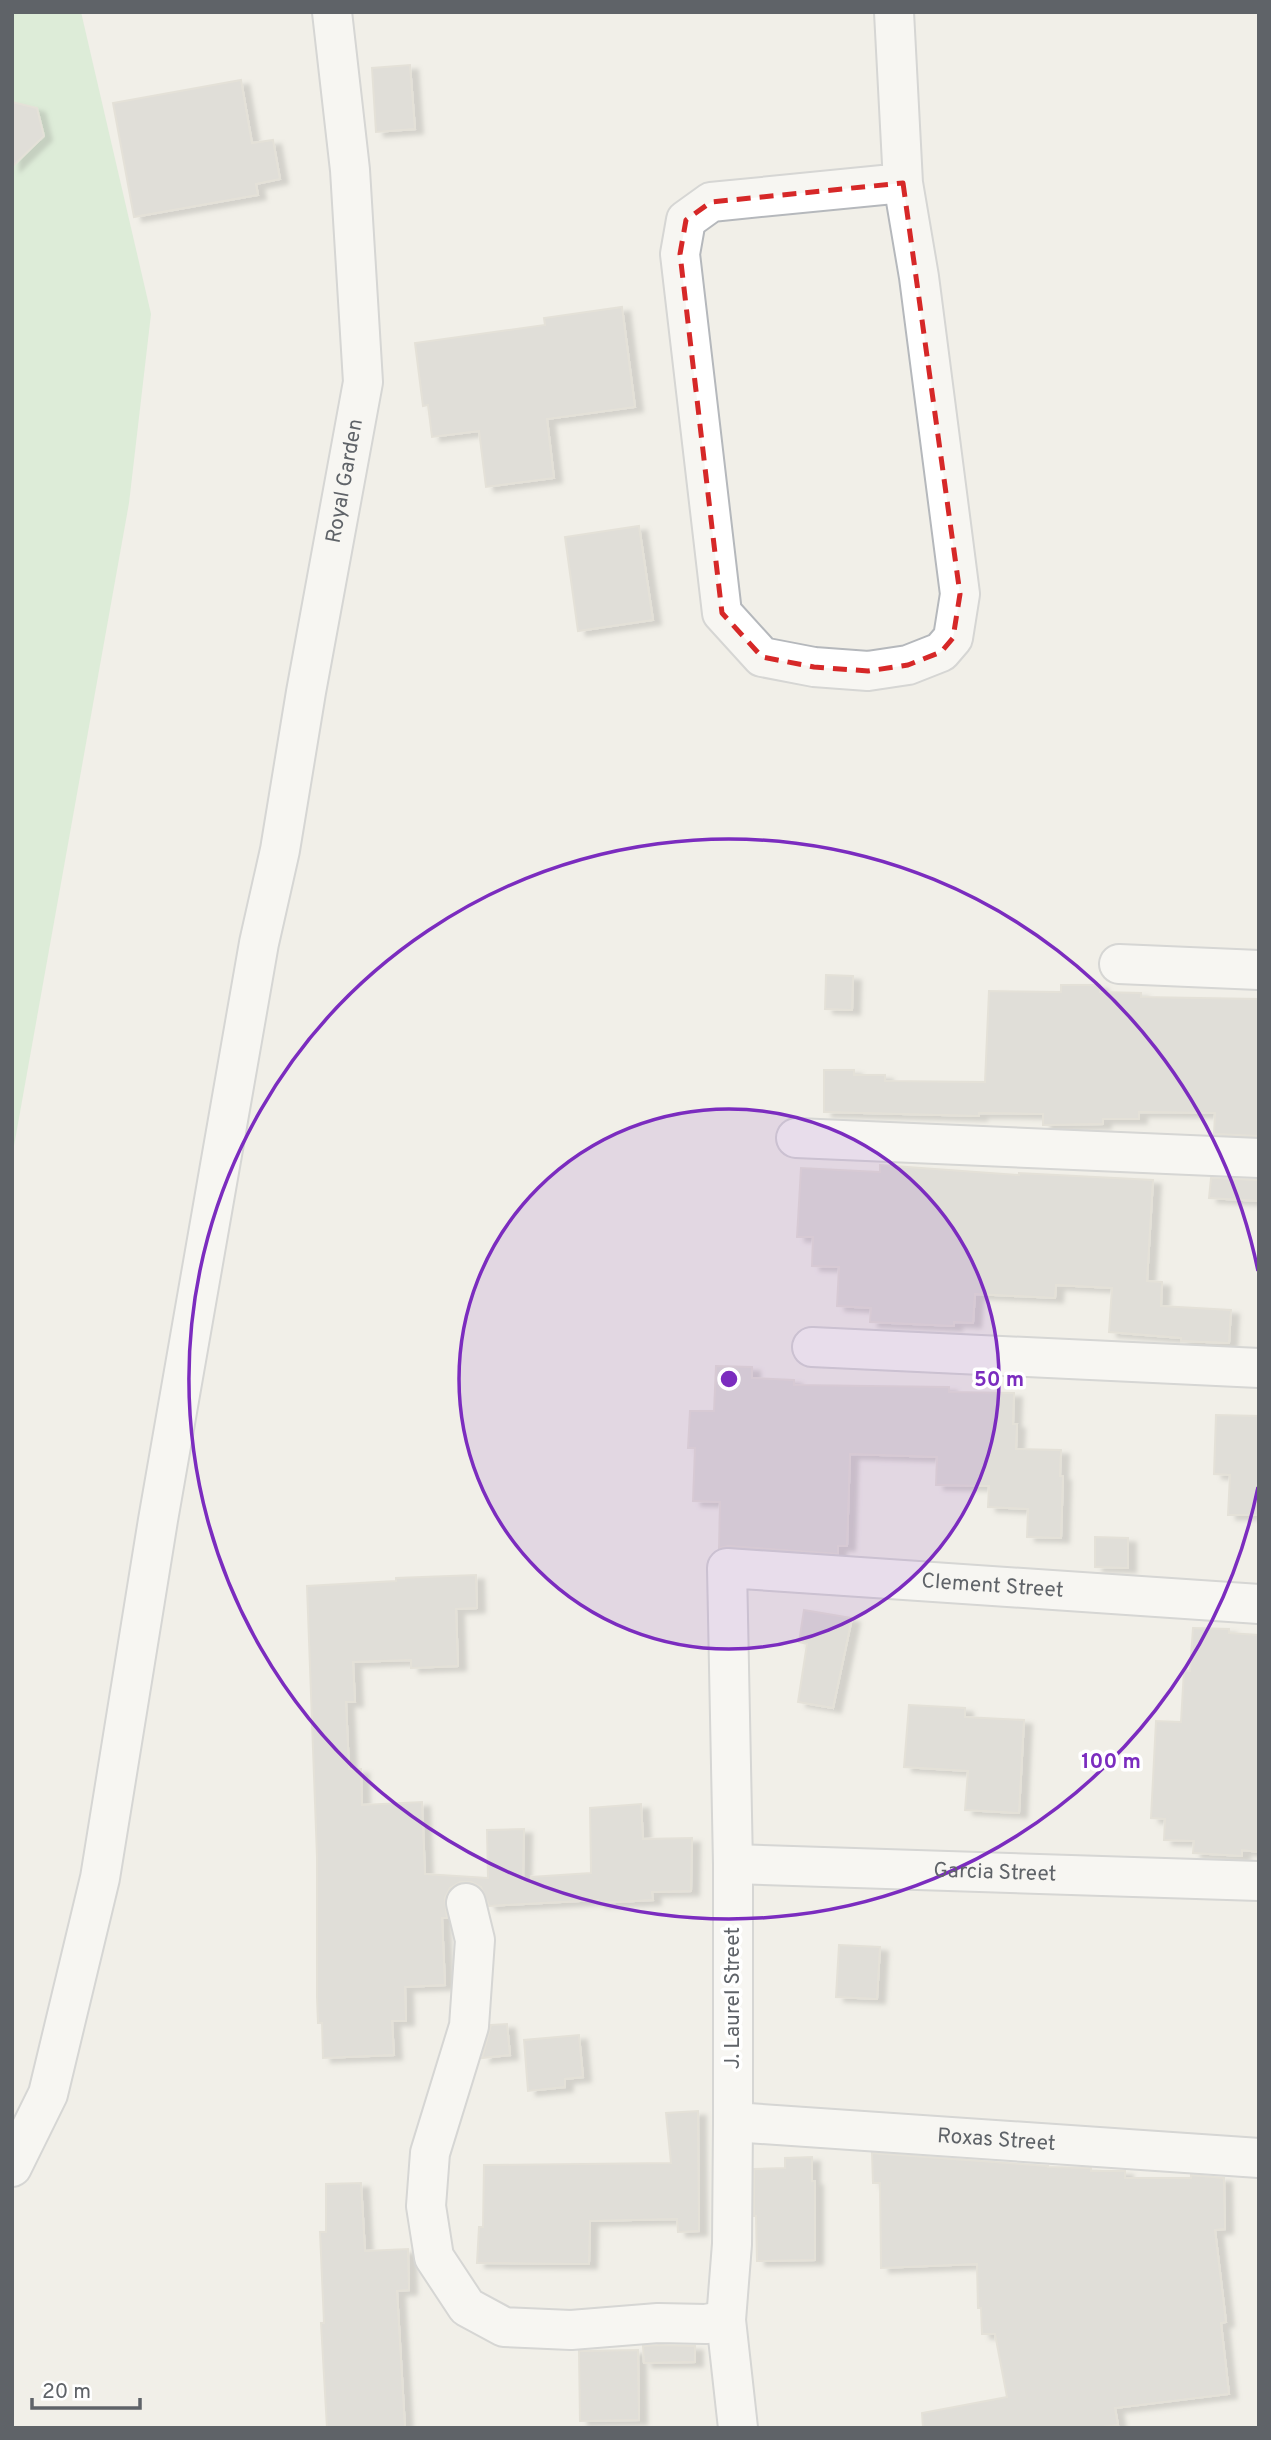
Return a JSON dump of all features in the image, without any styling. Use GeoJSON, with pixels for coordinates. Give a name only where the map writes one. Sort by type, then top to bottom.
{"type":"FeatureCollection","features":[{"type":"Feature","properties":{"kind":"street","name":"Royal Garden"},"geometry":{"type":"LineString","coordinates":[[12,2167],[48,2094],[100,1878],[158,1520],[259,943],[280,850],[363,382],[350,170],[332,12]]}},
{"type":"Feature","properties":{"kind":"street"},"geometry":{"type":"LineString","coordinates":[[894,12],[903,183],[919,277],[960,594],[953,638],[942,652],[908,666],[868,671],[814,667],[762,657],[722,612],[680,254],[687,220],[711,202],[903,183]]}},
{"type":"Feature","properties":{"kind":"street"},"geometry":{"type":"LineString","coordinates":[[1119,964],[1259,970]]}},
{"type":"Feature","properties":{"kind":"street"},"geometry":{"type":"LineString","coordinates":[[796,1138],[1259,1157]]}},
{"type":"Feature","properties":{"kind":"street"},"geometry":{"type":"LineString","coordinates":[[812,1347],[1259,1368]]}},
{"type":"Feature","properties":{"kind":"street","name":"Clement Street"},"geometry":{"type":"LineString","coordinates":[[727,1568],[1259,1604]]}},
{"type":"Feature","properties":{"kind":"street","name":"J. Laurel Street"},"geometry":{"type":"LineString","coordinates":[[727,1568],[733,1864],[733,2122],[732,2244],[726,2320],[738,2428]]}},
{"type":"Feature","properties":{"kind":"street","name":"Garcia Street"},"geometry":{"type":"LineString","coordinates":[[733,1864],[1259,1881]]}},
{"type":"Feature","properties":{"kind":"street"},"geometry":{"type":"LineString","coordinates":[[466,1903],[475,1940],[469,2025],[430,2153],[426,2206],[434,2257],[467,2307],[504,2328],[571,2330],[659,2323],[706,2324],[726,2320]]}},
{"type":"Feature","properties":{"kind":"street","name":"Roxas Street"},"geometry":{"type":"LineString","coordinates":[[733,2122],[1259,2158]]}},
{"type":"Feature","properties":{"kind":"highlighted area"},"geometry":{"type":"Polygon","coordinates":[[[903,183],[960,594],[953,638],[941,652],[908,665],[868,671],[814,667],[762,657],[722,613],[680,254],[686,220],[711,202],[903,183]]]}},
{"type":"Feature","properties":{"kind":"green space"},"geometry":{"type":"Polygon","coordinates":[[[12,12],[81,12],[151,314],[129,503],[12,1157],[12,12]]]}},
{"type":"Feature","properties":{"kind":"building"},"geometry":{"type":"Polygon","coordinates":[[[410,65],[415,129],[376,132],[372,68],[410,65]]]}},
{"type":"Feature","properties":{"kind":"building"},"geometry":{"type":"Polygon","coordinates":[[[241,80],[252,143],[273,140],[280,179],[256,184],[258,195],[134,217],[113,103],[241,80]]]}},
{"type":"Feature","properties":{"kind":"building"},"geometry":{"type":"Polygon","coordinates":[[[12,102],[37,108],[44,136],[12,167],[12,102]]]}},
{"type":"Feature","properties":{"kind":"building"},"geometry":{"type":"Polygon","coordinates":[[[622,307],[635,407],[547,419],[554,478],[486,487],[479,431],[432,437],[428,405],[423,406],[415,343],[545,325],[544,318],[622,307]]]}},
{"type":"Feature","properties":{"kind":"building"},"geometry":{"type":"Polygon","coordinates":[[[639,526],[653,620],[578,631],[565,537],[639,526]]]}},
{"type":"Feature","properties":{"kind":"building"},"geometry":{"type":"Polygon","coordinates":[[[826,975],[853,976],[852,1010],[825,1009],[826,975]]]}},
{"type":"Feature","properties":{"kind":"building"},"geometry":{"type":"Polygon","coordinates":[[[1061,985],[1100,985],[1100,992],[1141,993],[1141,997],[1259,999],[1259,1136],[1214,1134],[1215,1113],[1139,1112],[1139,1119],[1103,1119],[1103,1124],[1043,1125],[1043,1114],[979,1113],[979,1116],[824,1112],[824,1070],[854,1070],[854,1075],[885,1075],[885,1081],[985,1082],[989,991],[1061,992],[1061,985]]]}},
{"type":"Feature","properties":{"kind":"building"},"geometry":{"type":"Polygon","coordinates":[[[880,1165],[1019,1175],[1153,1180],[1147,1281],[1162,1282],[1161,1306],[1231,1310],[1229,1343],[1181,1341],[1181,1338],[1109,1332],[1112,1288],[1056,1285],[1055,1298],[975,1294],[973,1323],[954,1322],[954,1326],[870,1322],[871,1308],[837,1306],[839,1267],[812,1266],[813,1237],[797,1237],[801,1168],[880,1172],[880,1165]]]}},
{"type":"Feature","properties":{"kind":"building"},"geometry":{"type":"Polygon","coordinates":[[[1211,1178],[1259,1180],[1259,1201],[1209,1198],[1211,1178]]]}},
{"type":"Feature","properties":{"kind":"building"},"geometry":{"type":"Polygon","coordinates":[[[716,1366],[752,1367],[752,1378],[794,1380],[794,1385],[949,1387],[949,1392],[1014,1393],[1013,1424],[1017,1424],[1016,1449],[1061,1450],[1061,1538],[1027,1537],[1028,1509],[988,1507],[989,1486],[936,1485],[937,1457],[850,1454],[847,1546],[838,1546],[838,1554],[728,1546],[719,1548],[720,1502],[693,1501],[695,1448],[688,1448],[690,1411],[714,1411],[716,1366]]]}},
{"type":"Feature","properties":{"kind":"building"},"geometry":{"type":"Polygon","coordinates":[[[1216,1415],[1259,1416],[1259,1515],[1228,1515],[1230,1475],[1214,1474],[1216,1415]]]}},
{"type":"Feature","properties":{"kind":"building"},"geometry":{"type":"Polygon","coordinates":[[[1095,1537],[1128,1538],[1128,1568],[1095,1567],[1095,1537]]]}},
{"type":"Feature","properties":{"kind":"building"},"geometry":{"type":"Polygon","coordinates":[[[476,1575],[477,1608],[456,1609],[458,1666],[411,1668],[411,1660],[353,1662],[355,1702],[346,1702],[349,1769],[361,1769],[362,1805],[422,1802],[425,1874],[488,1878],[487,1830],[524,1829],[523,1880],[531,1880],[531,1877],[591,1873],[590,1808],[641,1804],[643,1839],[692,1838],[691,1891],[652,1892],[653,1900],[489,1906],[481,1887],[471,1882],[460,1882],[450,1888],[445,1898],[447,1918],[442,1918],[445,1985],[405,1987],[406,2021],[392,2021],[394,2055],[323,2058],[322,2023],[318,2023],[317,1997],[317,1857],[307,1586],[396,1581],[396,1578],[476,1575]]]}},
{"type":"Feature","properties":{"kind":"building"},"geometry":{"type":"Polygon","coordinates":[[[804,1610],[852,1618],[833,1708],[798,1702],[807,1644],[799,1642],[804,1610]]]}},
{"type":"Feature","properties":{"kind":"building"},"geometry":{"type":"Polygon","coordinates":[[[1193,1628],[1229,1629],[1229,1633],[1259,1635],[1259,1852],[1242,1850],[1242,1856],[1193,1853],[1194,1841],[1164,1840],[1165,1819],[1151,1818],[1156,1721],[1181,1722],[1184,1670],[1190,1671],[1193,1628]]]}},
{"type":"Feature","properties":{"kind":"building"},"geometry":{"type":"Polygon","coordinates":[[[909,1705],[965,1708],[965,1717],[1024,1720],[1019,1813],[965,1810],[968,1771],[904,1767],[909,1705]]]}},
{"type":"Feature","properties":{"kind":"building"},"geometry":{"type":"Polygon","coordinates":[[[839,1945],[880,1947],[877,1999],[836,1997],[839,1945]]]}},
{"type":"Feature","properties":{"kind":"building"},"geometry":{"type":"Polygon","coordinates":[[[507,2024],[510,2055],[482,2058],[491,2025],[507,2024]]]}},
{"type":"Feature","properties":{"kind":"building"},"geometry":{"type":"Polygon","coordinates":[[[579,2035],[583,2077],[565,2079],[565,2087],[528,2091],[524,2040],[579,2035]]]}},
{"type":"Feature","properties":{"kind":"building"},"geometry":{"type":"Polygon","coordinates":[[[698,2111],[699,2231],[678,2232],[677,2219],[590,2221],[589,2264],[477,2263],[479,2227],[483,2227],[484,2165],[671,2163],[666,2113],[698,2111]]]}},
{"type":"Feature","properties":{"kind":"building"},"geometry":{"type":"Polygon","coordinates":[[[872,2153],[1091,2168],[1091,2171],[1125,2171],[1125,2178],[1191,2178],[1191,2175],[1224,2178],[1225,2229],[1215,2230],[1226,2322],[1221,2323],[1229,2394],[1115,2408],[1118,2425],[1094,2428],[923,2428],[922,2413],[1007,2397],[995,2334],[982,2334],[981,2308],[978,2308],[977,2264],[881,2268],[880,2183],[873,2183],[872,2153]]]}},
{"type":"Feature","properties":{"kind":"building"},"geometry":{"type":"Polygon","coordinates":[[[812,2157],[812,2181],[815,2181],[815,2260],[757,2261],[754,2169],[785,2168],[785,2158],[812,2157]]]}},
{"type":"Feature","properties":{"kind":"building"},"geometry":{"type":"Polygon","coordinates":[[[361,2183],[365,2251],[408,2249],[409,2290],[397,2291],[405,2428],[327,2428],[321,2323],[324,2323],[320,2232],[326,2232],[326,2184],[361,2183]]]}},
{"type":"Feature","properties":{"kind":"building"},"geometry":{"type":"Polygon","coordinates":[[[643,2346],[695,2346],[695,2362],[644,2363],[643,2346]]]}},
{"type":"Feature","properties":{"kind":"building"},"geometry":{"type":"Polygon","coordinates":[[[638,2350],[639,2420],[580,2421],[579,2351],[638,2350]]]}}]}
